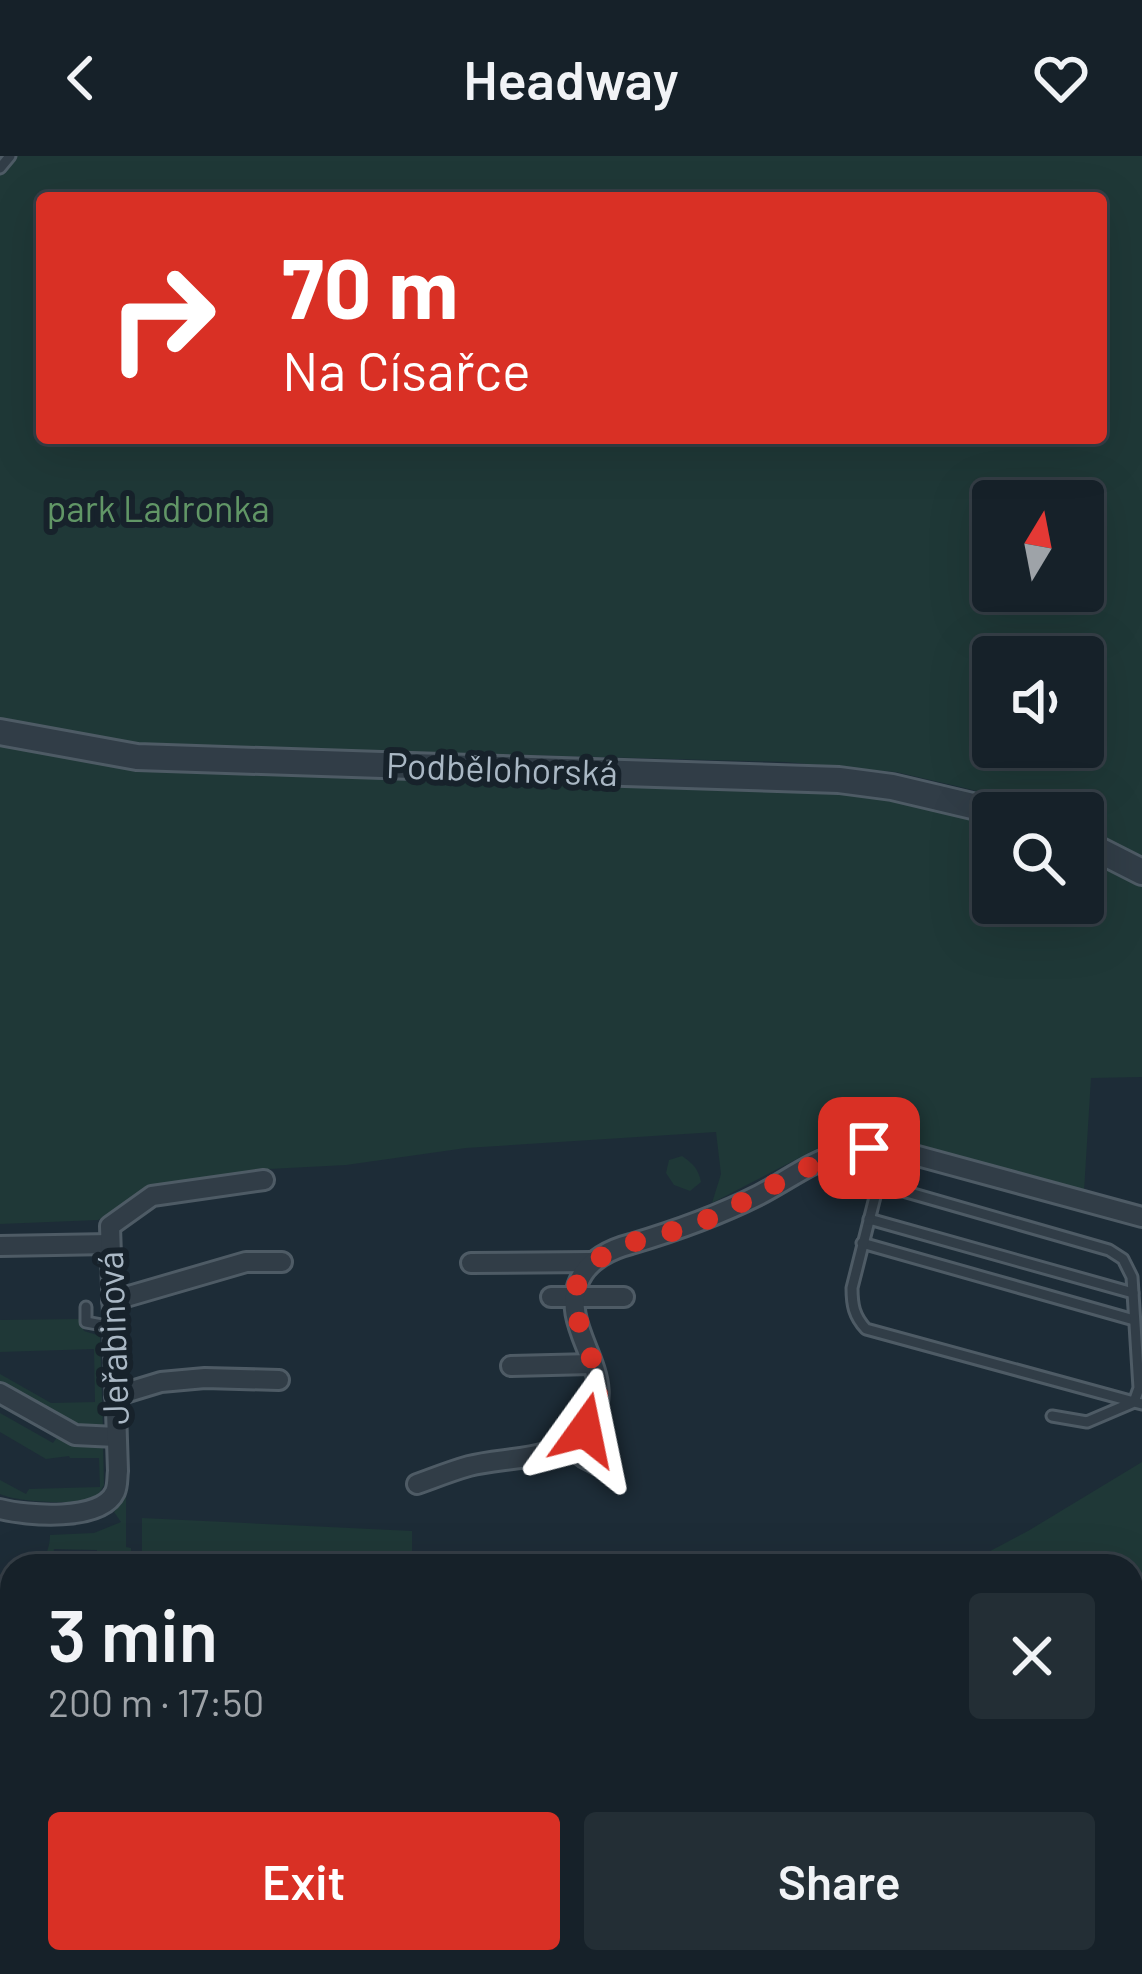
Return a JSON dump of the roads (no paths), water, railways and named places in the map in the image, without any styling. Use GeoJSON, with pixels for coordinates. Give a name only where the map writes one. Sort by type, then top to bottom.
{"type":"FeatureCollection","features":[{"type":"Feature","properties":{"kind":"street","name":"Podbělohorská"},"geometry":{"type":"LineString","coordinates":[[0,732],[137,757],[838,780],[972,806]]}},
{"type":"Feature","properties":{"kind":"street"},"geometry":{"type":"LineString","coordinates":[[1104,853],[1142,872]]}},
{"type":"Feature","properties":{"kind":"street"},"geometry":{"type":"LineString","coordinates":[[416,1484],[468,1466],[569,1445],[585,1430],[600,1393],[574,1296],[580,1276],[592,1262],[617,1247],[707,1220],[844,1152],[869,1148],[903,1152],[1142,1216]]}},
{"type":"Feature","properties":{"kind":"street","name":"Jeřabinová"},"geometry":{"type":"LineString","coordinates":[[0,1509],[24,1514],[77,1513],[100,1508],[115,1493],[110,1226],[152,1196],[264,1180]]}},
{"type":"Feature","properties":{"kind":"street"},"geometry":{"type":"LineString","coordinates":[[0,1246],[110,1244]]}},
{"type":"Feature","properties":{"kind":"street"},"geometry":{"type":"LineString","coordinates":[[112,1301],[246,1262],[282,1262]]}},
{"type":"Feature","properties":{"kind":"street"},"geometry":{"type":"LineString","coordinates":[[471,1263],[592,1262]]}},
{"type":"Feature","properties":{"kind":"street"},"geometry":{"type":"LineString","coordinates":[[551,1297],[624,1297]]}},
{"type":"Feature","properties":{"kind":"street"},"geometry":{"type":"LineString","coordinates":[[511,1366],[592,1364]]}},
{"type":"Feature","properties":{"kind":"street"},"geometry":{"type":"LineString","coordinates":[[115,1396],[183,1379],[279,1380]]}},
{"type":"Feature","properties":{"kind":"street"},"geometry":{"type":"LineString","coordinates":[[0,1394],[75,1435],[116,1438]]}},
{"type":"Feature","properties":{"kind":"street"},"geometry":{"type":"LineString","coordinates":[[569,1445],[606,1469]]}},
{"type":"Feature","properties":{"kind":"lane"},"geometry":{"type":"LineString","coordinates":[[0,168],[10,156]]}},
{"type":"Feature","properties":{"kind":"lane"},"geometry":{"type":"LineString","coordinates":[[889,1187],[1109,1250],[1123,1259],[1132,1276],[1138,1403],[866,1329],[857,1320],[852,1303],[876,1193],[889,1187]]}},
{"type":"Feature","properties":{"kind":"lane"},"geometry":{"type":"LineString","coordinates":[[869,1219],[1133,1293]]}},
{"type":"Feature","properties":{"kind":"lane"},"geometry":{"type":"LineString","coordinates":[[862,1243],[1134,1320]]}},
{"type":"Feature","properties":{"kind":"lane"},"geometry":{"type":"LineString","coordinates":[[86,1307],[86,1322],[113,1327]]}},
{"type":"Feature","properties":{"kind":"lane"},"geometry":{"type":"LineString","coordinates":[[1052,1416],[1088,1422],[1138,1403]]}},
{"type":"Feature","properties":{"kind":"park label","name":"park Ladronka"},"geometry":{"type":"Point","coordinates":[158,509]}}]}
